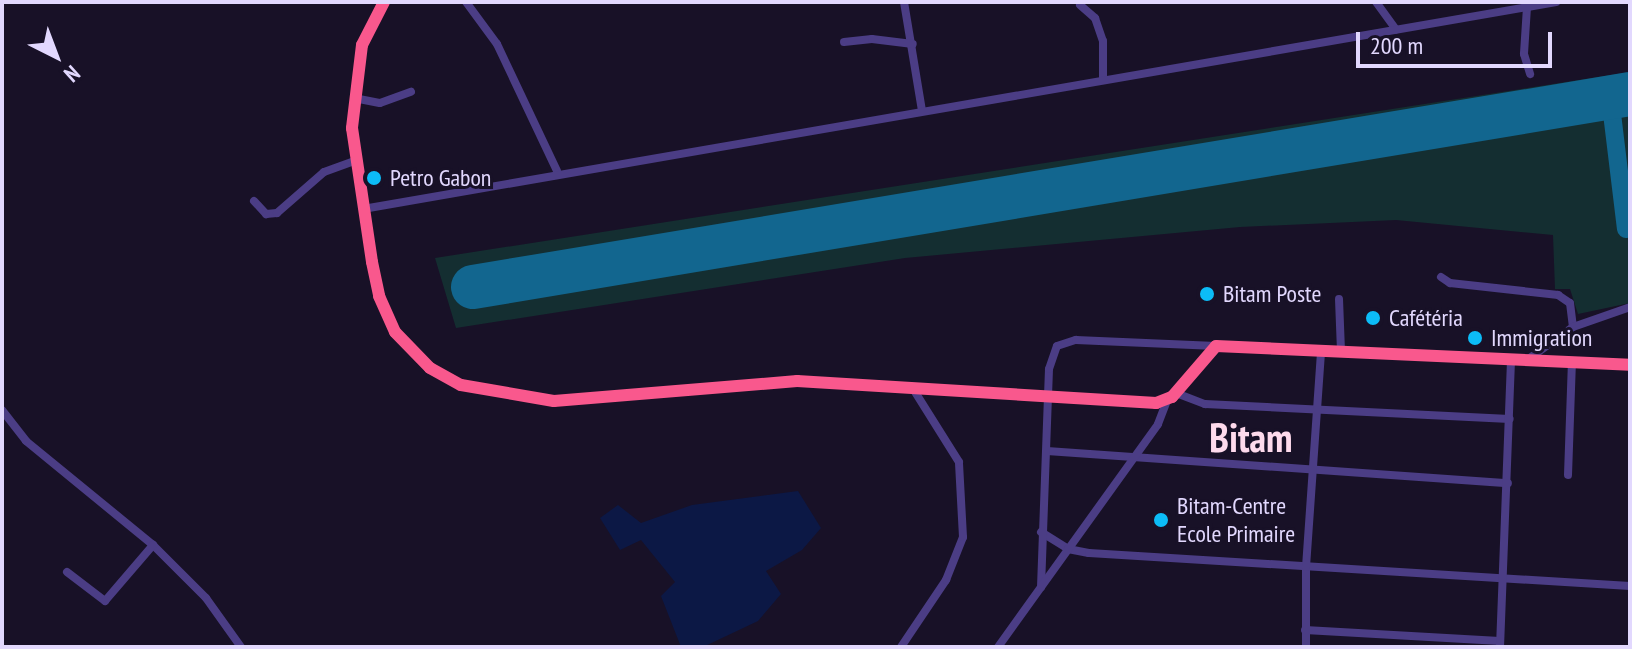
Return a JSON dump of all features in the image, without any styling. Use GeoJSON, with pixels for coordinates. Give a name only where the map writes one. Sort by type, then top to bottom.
{"type":"FeatureCollection","features":[{"type":"Feature","properties":{"kind":"highway"},"geometry":{"type":"LineString","coordinates":[[384,2],[362,45],[354,98],[355,161],[363,209],[386,316],[418,358],[461,385],[554,401],[769,382],[911,386],[1050,397],[1172,397],[1216,346],[1630,365]]}},
{"type":"Feature","properties":{"kind":"street"},"geometry":{"type":"LineString","coordinates":[[904,2],[922,111]]}},
{"type":"Feature","properties":{"kind":"street"},"geometry":{"type":"LineString","coordinates":[[1376,2],[1396,30]]}},
{"type":"Feature","properties":{"kind":"street"},"geometry":{"type":"LineString","coordinates":[[363,209],[557,171],[1556,2]]}},
{"type":"Feature","properties":{"kind":"street"},"geometry":{"type":"LineString","coordinates":[[467,3],[497,44],[557,171]]}},
{"type":"Feature","properties":{"kind":"street"},"geometry":{"type":"LineString","coordinates":[[1080,5],[1095,18],[1103,41],[1103,79]]}},
{"type":"Feature","properties":{"kind":"street"},"geometry":{"type":"LineString","coordinates":[[1527,7],[1524,54],[1530,74]]}},
{"type":"Feature","properties":{"kind":"street"},"geometry":{"type":"LineString","coordinates":[[844,42],[872,39],[913,44]]}},
{"type":"Feature","properties":{"kind":"street"},"geometry":{"type":"LineString","coordinates":[[354,98],[380,103],[411,92]]}},
{"type":"Feature","properties":{"kind":"street"},"geometry":{"type":"LineString","coordinates":[[254,201],[266,214],[277,213],[324,172],[355,161]]}},
{"type":"Feature","properties":{"kind":"street"},"geometry":{"type":"LineString","coordinates":[[1441,277],[1450,283],[1558,295],[1570,303],[1573,327]]}},
{"type":"Feature","properties":{"kind":"street"},"geometry":{"type":"LineString","coordinates":[[1339,299],[1341,351]]}},
{"type":"Feature","properties":{"kind":"street"},"geometry":{"type":"LineString","coordinates":[[1526,361],[1573,327],[1630,307]]}},
{"type":"Feature","properties":{"kind":"street"},"geometry":{"type":"LineString","coordinates":[[1041,587],[1041,532],[1054,350],[1067,341],[1216,346]]}},
{"type":"Feature","properties":{"kind":"street"},"geometry":{"type":"LineString","coordinates":[[1306,647],[1306,567],[1321,350]]}},
{"type":"Feature","properties":{"kind":"street"},"geometry":{"type":"LineString","coordinates":[[1305,630],[1500,644],[1505,580],[1511,361]]}},
{"type":"Feature","properties":{"kind":"street"},"geometry":{"type":"LineString","coordinates":[[1568,475],[1572,363]]}},
{"type":"Feature","properties":{"kind":"street"},"geometry":{"type":"LineString","coordinates":[[901,647],[946,580],[963,537],[959,462],[911,386]]}},
{"type":"Feature","properties":{"kind":"street"},"geometry":{"type":"LineString","coordinates":[[998,647],[1134,457],[1172,397],[1205,404],[1510,419]]}},
{"type":"Feature","properties":{"kind":"street"},"geometry":{"type":"LineString","coordinates":[[2,410],[26,441],[153,545],[206,598],[241,647]]}},
{"type":"Feature","properties":{"kind":"street"},"geometry":{"type":"LineString","coordinates":[[1047,451],[1508,483]]}},
{"type":"Feature","properties":{"kind":"street"},"geometry":{"type":"LineString","coordinates":[[1041,532],[1068,549],[1630,586]]}},
{"type":"Feature","properties":{"kind":"street"},"geometry":{"type":"LineString","coordinates":[[67,572],[105,601],[153,545]]}},
{"type":"Feature","properties":{"kind":"green space"},"geometry":{"type":"Polygon","coordinates":[[[1630,72],[1630,303],[1578,314],[1570,289],[1555,289],[1553,235],[1396,220],[1240,227],[905,258],[456,328],[435,258],[1630,72]]]}},
{"type":"Feature","properties":{"kind":"water"},"geometry":{"type":"Polygon","coordinates":[[[798,491],[821,528],[802,550],[766,571],[781,594],[758,621],[703,647],[681,647],[661,596],[675,582],[641,540],[620,550],[600,518],[618,505],[641,523],[692,505],[798,491]]]}},
{"type":"Feature","properties":{"kind":"taxiway"},"geometry":{"type":"LineString","coordinates":[[1610,97],[1626,229]]}},
{"type":"Feature","properties":{"kind":"runway"},"geometry":{"type":"LineString","coordinates":[[473,287],[1630,94]]}},
{"type":"Feature","properties":{"kind":"place","name":"Petro Gabon"},"geometry":{"type":"Point","coordinates":[374,178]}},
{"type":"Feature","properties":{"kind":"place","name":"Bitam Poste"},"geometry":{"type":"Point","coordinates":[1207,294]}},
{"type":"Feature","properties":{"kind":"place","name":"Cafétéria"},"geometry":{"type":"Point","coordinates":[1373,318]}},
{"type":"Feature","properties":{"kind":"place","name":"Immigration"},"geometry":{"type":"Point","coordinates":[1475,338]}},
{"type":"Feature","properties":{"kind":"place","name":"Bitam-Centre Ecole Primaire"},"geometry":{"type":"Point","coordinates":[1161,520]}},
{"type":"Feature","properties":{"kind":"district","name":"Bitam"},"geometry":{"type":"Point","coordinates":[1251,437]}}]}
